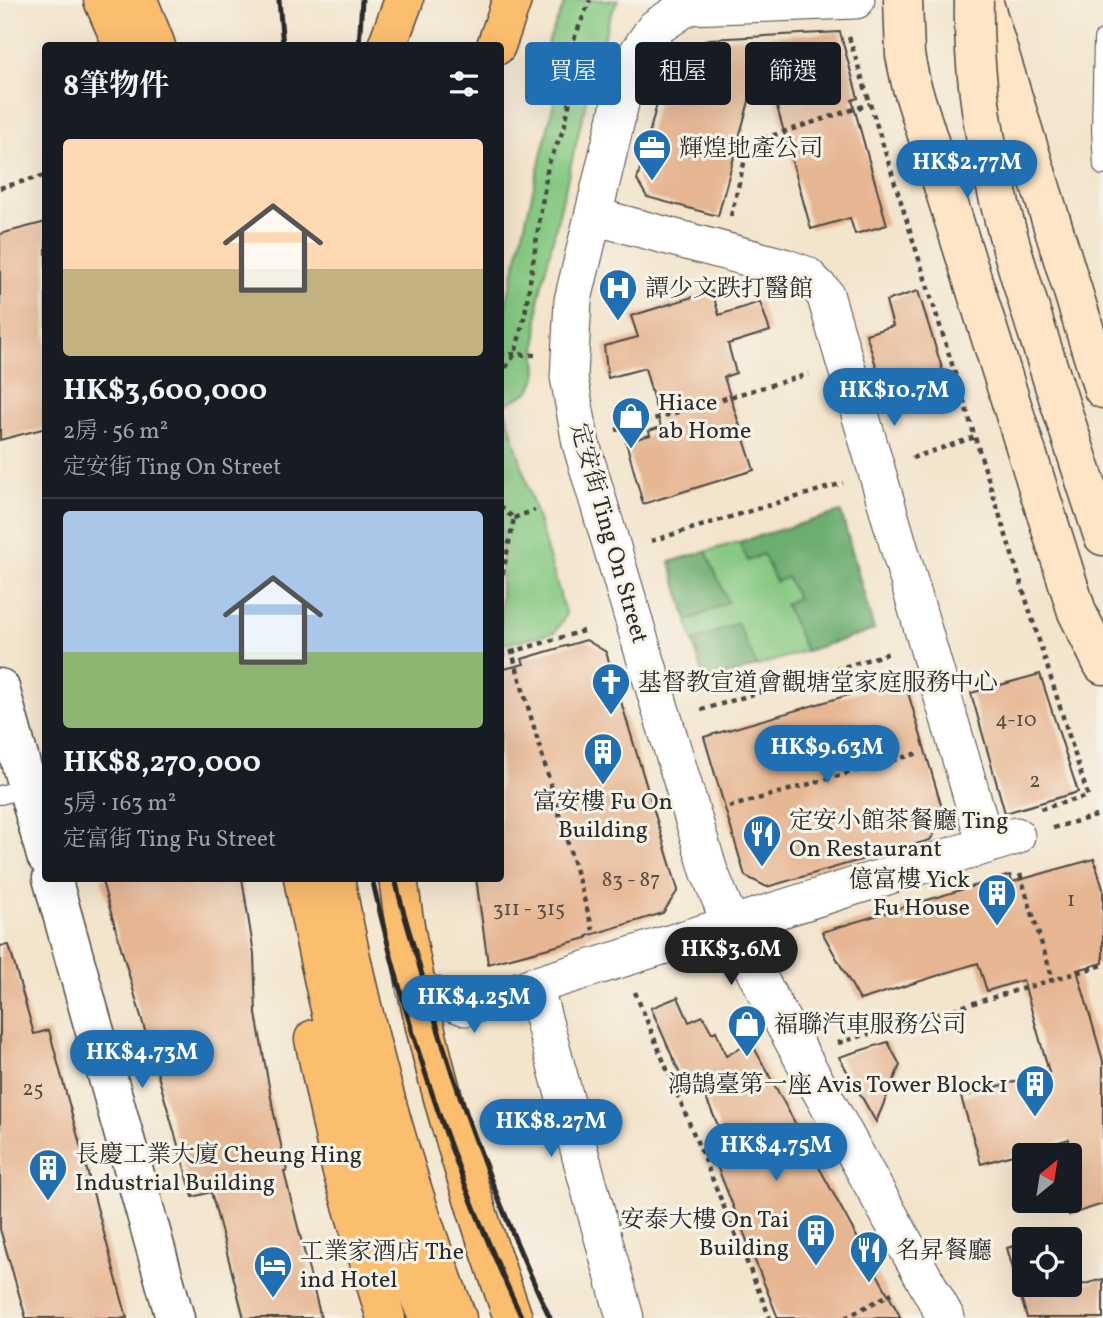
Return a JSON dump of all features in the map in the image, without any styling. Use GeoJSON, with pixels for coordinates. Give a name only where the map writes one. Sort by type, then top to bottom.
{"type":"FeatureCollection","features":[{"type":"Feature","properties":{"kind":"highway"},"geometry":{"type":"LineString","coordinates":[[103,0],[120,42]]}},
{"type":"Feature","properties":{"kind":"highway"},"geometry":{"type":"LineString","coordinates":[[138,0],[154,42]]}},
{"type":"Feature","properties":{"kind":"highway"},"geometry":{"type":"LineString","coordinates":[[388,42],[404,0]]}},
{"type":"Feature","properties":{"kind":"highway"},"geometry":{"type":"LineString","coordinates":[[497,42],[512,0]]}},
{"type":"Feature","properties":{"kind":"highway"},"geometry":{"type":"LineString","coordinates":[[290,882],[312,1032],[333,1134],[344,1181],[386,1318]]}},
{"type":"Feature","properties":{"kind":"highway"},"geometry":{"type":"LineString","coordinates":[[304,882],[324,983],[349,1080],[383,1195],[428,1318]]}},
{"type":"Feature","properties":{"kind":"highway"},"geometry":{"type":"LineString","coordinates":[[336,882],[382,1083],[426,1232],[457,1318]]}},
{"type":"Feature","properties":{"kind":"highway"},"geometry":{"type":"LineString","coordinates":[[399,882],[415,988],[448,1112],[513,1318]]}},
{"type":"Feature","properties":{"kind":"main road"},"geometry":{"type":"LineString","coordinates":[[903,0],[905,55],[911,85],[1077,612],[1103,665]]}},
{"type":"Feature","properties":{"kind":"main road"},"geometry":{"type":"LineString","coordinates":[[974,0],[975,70],[983,132],[1009,242],[1103,536]]}},
{"type":"Feature","properties":{"kind":"main road"},"geometry":{"type":"LineString","coordinates":[[982,0],[1103,390]]}},
{"type":"Feature","properties":{"kind":"street","name":"定安街 Ting On Street"},"geometry":{"type":"LineString","coordinates":[[851,16],[688,6],[655,28],[629,66],[573,300],[569,377],[582,444],[709,871],[731,925],[946,1318]]}},
{"type":"Feature","properties":{"kind":"street"},"geometry":{"type":"LineString","coordinates":[[415,988],[466,1007],[1019,837],[825,294],[806,275],[784,267],[593,216]]}},
{"type":"Feature","properties":{"kind":"street"},"geometry":{"type":"LineString","coordinates":[[0,688],[13,791],[42,848]]}},
{"type":"Feature","properties":{"kind":"street"},"geometry":{"type":"LineString","coordinates":[[53,882],[175,1318]]}},
{"type":"Feature","properties":{"kind":"street"},"geometry":{"type":"LineString","coordinates":[[534,985],[625,1318]]}},
{"type":"Feature","properties":{"kind":"lane"},"geometry":{"type":"LineString","coordinates":[[1103,39],[1103,166]]}},
{"type":"Feature","properties":{"kind":"path"},"geometry":{"type":"LineString","coordinates":[[573,42],[590,0]]}},
{"type":"Feature","properties":{"kind":"path"},"geometry":{"type":"LineString","coordinates":[[851,16],[870,104],[1088,796],[1019,837]]}},
{"type":"Feature","properties":{"kind":"path"},"geometry":{"type":"LineString","coordinates":[[729,225],[749,143],[870,104]]}},
{"type":"Feature","properties":{"kind":"path"},"geometry":{"type":"LineString","coordinates":[[504,370],[515,354],[525,314],[548,165],[564,128],[569,105]]}},
{"type":"Feature","properties":{"kind":"path"},"geometry":{"type":"LineString","coordinates":[[0,188],[42,176]]}},
{"type":"Feature","properties":{"kind":"path"},"geometry":{"type":"LineString","coordinates":[[504,354],[536,355]]}},
{"type":"Feature","properties":{"kind":"path"},"geometry":{"type":"LineString","coordinates":[[608,433],[822,370]]}},
{"type":"Feature","properties":{"kind":"path"},"geometry":{"type":"LineString","coordinates":[[909,458],[975,437]]}},
{"type":"Feature","properties":{"kind":"path"},"geometry":{"type":"LineString","coordinates":[[650,541],[854,480]]}},
{"type":"Feature","properties":{"kind":"path"},"geometry":{"type":"LineString","coordinates":[[504,510],[514,518]]}},
{"type":"Feature","properties":{"kind":"path"},"geometry":{"type":"LineString","coordinates":[[514,518],[535,510]]}},
{"type":"Feature","properties":{"kind":"path"},"geometry":{"type":"LineString","coordinates":[[504,569],[514,518]]}},
{"type":"Feature","properties":{"kind":"path"},"geometry":{"type":"LineString","coordinates":[[504,545],[509,546]]}},
{"type":"Feature","properties":{"kind":"path"},"geometry":{"type":"LineString","coordinates":[[504,654],[583,631]]}},
{"type":"Feature","properties":{"kind":"path"},"geometry":{"type":"LineString","coordinates":[[512,652],[597,943]]}},
{"type":"Feature","properties":{"kind":"path"},"geometry":{"type":"LineString","coordinates":[[690,713],[892,653]]}},
{"type":"Feature","properties":{"kind":"path"},"geometry":{"type":"LineString","coordinates":[[719,810],[920,752]]}},
{"type":"Feature","properties":{"kind":"path"},"geometry":{"type":"LineString","coordinates":[[1019,837],[1103,814]]}},
{"type":"Feature","properties":{"kind":"path"},"geometry":{"type":"LineString","coordinates":[[1019,837],[1053,980]]}},
{"type":"Feature","properties":{"kind":"path"},"geometry":{"type":"LineString","coordinates":[[827,1046],[1103,965]]}},
{"type":"Feature","properties":{"kind":"path"},"geometry":{"type":"LineString","coordinates":[[631,981],[770,1318]]}},
{"type":"Feature","properties":{"kind":"path"},"geometry":{"type":"LineString","coordinates":[[845,1318],[896,1291]]}},
{"type":"Feature","properties":{"kind":"green space"},"geometry":{"type":"Polygon","coordinates":[[[566,0],[618,0],[602,42],[548,42],[566,0]]]}},
{"type":"Feature","properties":{"kind":"green space"},"geometry":{"type":"Polygon","coordinates":[[[553,105],[585,105],[539,297],[537,375],[530,391],[504,405],[507,300],[553,105]]]}},
{"type":"Feature","properties":{"kind":"green space"},"geometry":{"type":"Polygon","coordinates":[[[504,405],[566,615],[555,632],[504,644],[504,405]]]}},
{"type":"Feature","properties":{"kind":"green space"},"geometry":{"type":"Polygon","coordinates":[[[841,512],[874,630],[705,682],[670,562],[841,512]]]}},
{"type":"Feature","properties":{"kind":"green space"},"geometry":{"type":"Polygon","coordinates":[[[841,512],[874,630],[806,651],[785,604],[797,598],[787,577],[776,582],[763,554],[748,561],[739,542],[841,512]]]}},
{"type":"Feature","properties":{"kind":"green space"},"geometry":{"type":"Polygon","coordinates":[[[706,551],[728,602],[688,621],[670,562],[706,551]]]}},
{"type":"Feature","properties":{"kind":"green space"},"geometry":{"type":"Polygon","coordinates":[[[737,623],[757,666],[705,682],[693,642],[737,623]]]}},
{"type":"Feature","properties":{"kind":"building"},"geometry":{"type":"Polygon","coordinates":[[[840,32],[858,98],[852,100],[887,225],[855,234],[850,218],[811,229],[776,105],[841,105],[841,42],[745,42],[745,105],[748,105],[718,216],[647,197],[637,180],[657,105],[731,105],[731,42],[703,42],[709,39],[840,32]]]}},
{"type":"Feature","properties":{"kind":"building"},"geometry":{"type":"Polygon","coordinates":[[[42,223],[42,429],[0,440],[0,234],[42,223]]]}},
{"type":"Feature","properties":{"kind":"building"},"geometry":{"type":"Polygon","coordinates":[[[712,291],[719,315],[760,302],[770,331],[728,344],[736,373],[724,377],[754,470],[643,504],[626,442],[650,435],[649,431],[661,427],[645,368],[608,378],[604,346],[638,337],[631,316],[712,291]]]}},
{"type":"Feature","properties":{"kind":"building"},"geometry":{"type":"Polygon","coordinates":[[[918,291],[951,397],[920,406],[913,383],[884,391],[866,334],[893,326],[886,301],[918,291]]]}},
{"type":"Feature","properties":{"kind":"building"},"geometry":{"type":"Polygon","coordinates":[[[586,640],[606,652],[678,890],[663,913],[587,938],[488,964],[477,882],[504,882],[504,669],[524,664],[522,659],[586,640]]]}},
{"type":"Feature","properties":{"kind":"building"},"geometry":{"type":"Polygon","coordinates":[[[1040,674],[1078,792],[1005,813],[971,693],[1040,674]]]}},
{"type":"Feature","properties":{"kind":"building"},"geometry":{"type":"Polygon","coordinates":[[[904,679],[945,818],[930,840],[767,887],[745,876],[704,737],[904,679]]]}},
{"type":"Feature","properties":{"kind":"building"},"geometry":{"type":"Polygon","coordinates":[[[1094,859],[1103,889],[1103,963],[1077,970],[1103,1061],[1103,1204],[1082,1211],[1082,1143],[1069,1143],[1069,1139],[1055,1143],[1012,1143],[1012,1155],[981,1164],[961,1097],[1049,1072],[1023,980],[987,991],[978,963],[860,1000],[822,932],[1010,875],[1012,882],[1094,859]]]}},
{"type":"Feature","properties":{"kind":"building"},"geometry":{"type":"Polygon","coordinates":[[[102,882],[243,882],[254,954],[256,1014],[287,1171],[284,1172],[321,1318],[244,1318],[211,1192],[193,1197],[102,882]]]}},
{"type":"Feature","properties":{"kind":"building","name":"長慶工業大廈 Cheung Hing Industrial Building"},"geometry":{"type":"Polygon","coordinates":[[[9,945],[34,1034],[49,1030],[127,1318],[26,1318],[0,1229],[0,946],[9,945]]]}},
{"type":"Feature","properties":{"kind":"building"},"geometry":{"type":"Polygon","coordinates":[[[678,997],[689,1022],[703,1016],[712,1033],[716,1031],[726,1056],[751,1042],[901,1318],[778,1318],[711,1151],[726,1143],[695,1074],[683,1081],[651,1008],[678,997]]]}},
{"type":"Feature","properties":{"kind":"building"},"geometry":{"type":"Polygon","coordinates":[[[888,1042],[900,1065],[876,1122],[839,1057],[888,1042]]]}},
{"type":"Feature","properties":{"kind":"building"},"geometry":{"type":"Polygon","coordinates":[[[1012,1247],[1012,1266],[1007,1248],[1012,1247]]]}},
{"type":"Feature","properties":{"kind":"building"},"geometry":{"type":"Polygon","coordinates":[[[1103,1279],[1103,1318],[1027,1318],[1021,1297],[1082,1297],[1082,1285],[1103,1279]]]}},
{"type":"Feature","properties":{"kind":"railway"},"geometry":{"type":"LineString","coordinates":[[279,0],[283,42]]}},
{"type":"Feature","properties":{"kind":"railway"},"geometry":{"type":"LineString","coordinates":[[359,42],[362,0]]}},
{"type":"Feature","properties":{"kind":"railway"},"geometry":{"type":"LineString","coordinates":[[373,882],[400,991],[435,1102],[454,1157],[522,1318]]}},
{"type":"Feature","properties":{"kind":"railway"},"geometry":{"type":"LineString","coordinates":[[396,882],[431,1007],[460,1097],[511,1231],[550,1318]]}},
{"type":"Feature","properties":{"kind":"place","name":"輝煌地產公司"},"geometry":{"type":"Point","coordinates":[652,182]}},
{"type":"Feature","properties":{"kind":"place","name":"譚少文跌打醫館"},"geometry":{"type":"Point","coordinates":[618,322]}},
{"type":"Feature","properties":{"kind":"place","name":"Hiace ab Home"},"geometry":{"type":"Point","coordinates":[631,450]}},
{"type":"Feature","properties":{"kind":"place","name":"基督教宣道會觀塘堂家庭服務中心"},"geometry":{"type":"Point","coordinates":[611,716]}},
{"type":"Feature","properties":{"kind":"place","name":"富安樓 Fu On Building"},"geometry":{"type":"Point","coordinates":[603,786]}},
{"type":"Feature","properties":{"kind":"place","name":"定安小館茶餐廳 Ting On Restaurant"},"geometry":{"type":"Point","coordinates":[762,868]}},
{"type":"Feature","properties":{"kind":"place","name":"億富樓 Yick Fu House"},"geometry":{"type":"Point","coordinates":[997,927]}},
{"type":"Feature","properties":{"kind":"place","name":"福聯汽車服務公司"},"geometry":{"type":"Point","coordinates":[747,1058]}},
{"type":"Feature","properties":{"kind":"place","name":"鴻鵠臺第一座 Avis Tower Block 1"},"geometry":{"type":"Point","coordinates":[1035,1118]}},
{"type":"Feature","properties":{"kind":"place","name":"長慶工業大廈 Cheung Hing Industrial Building"},"geometry":{"type":"Point","coordinates":[48,1202]}},
{"type":"Feature","properties":{"kind":"place","name":"安泰大樓 On Tai Building"},"geometry":{"type":"Point","coordinates":[816,1267]}},
{"type":"Feature","properties":{"kind":"place","name":"名昇餐廳"},"geometry":{"type":"Point","coordinates":[869,1284]}},
{"type":"Feature","properties":{"kind":"place","name":"工業家酒店 The ind Hotel"},"geometry":{"type":"Point","coordinates":[273,1299]}}]}
